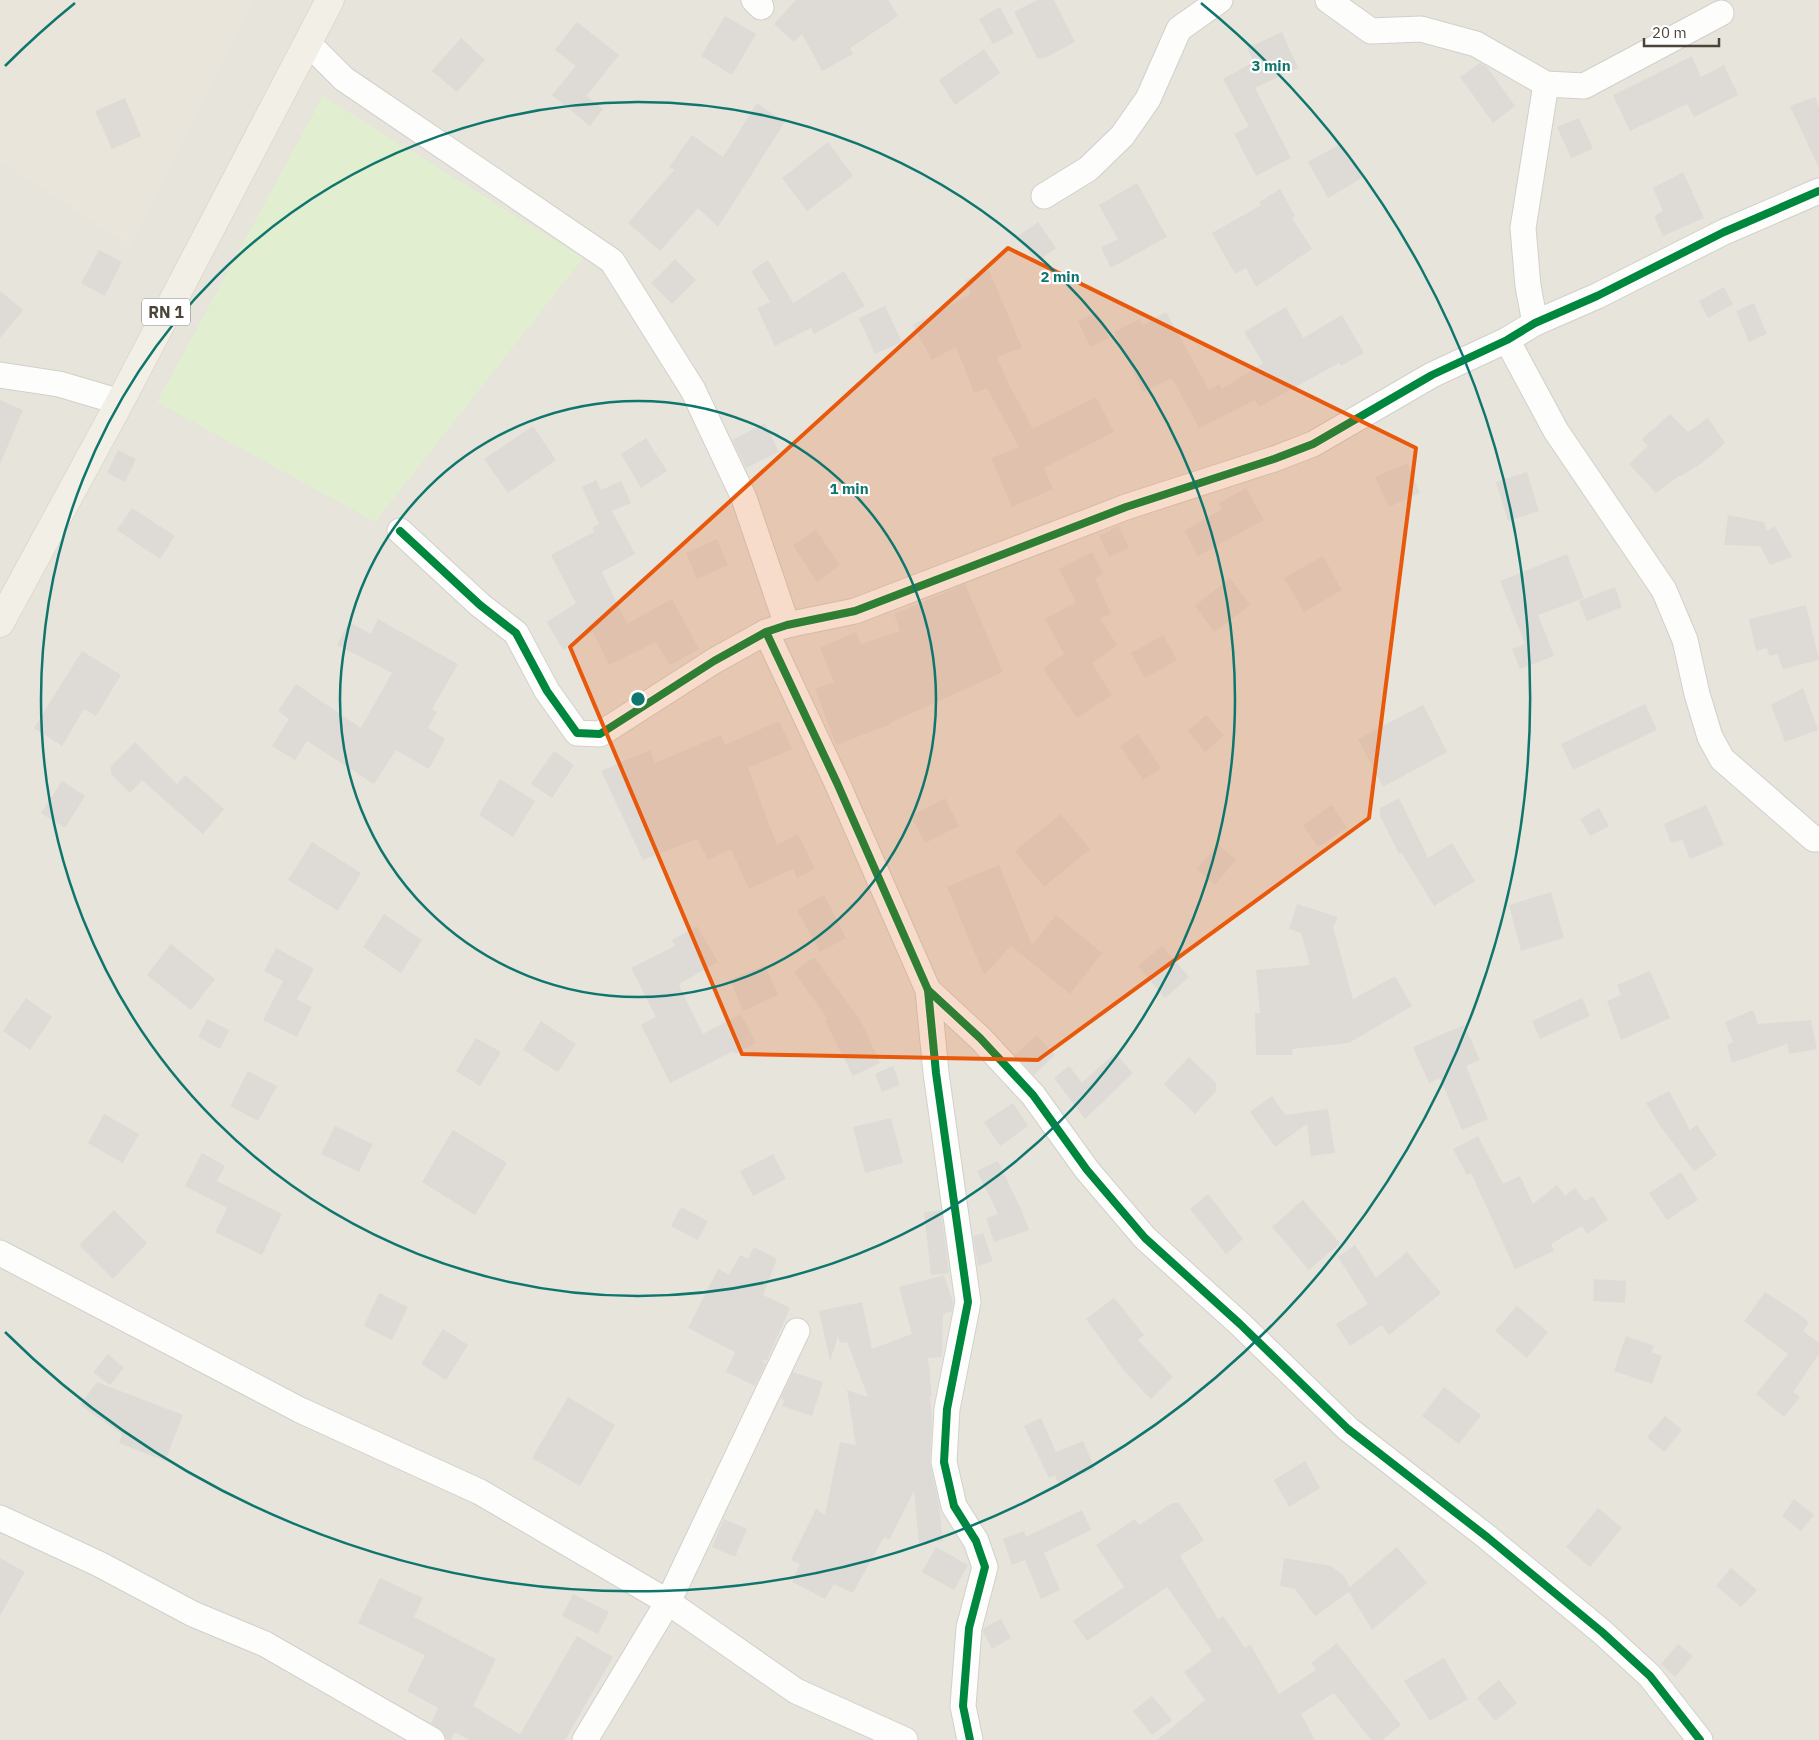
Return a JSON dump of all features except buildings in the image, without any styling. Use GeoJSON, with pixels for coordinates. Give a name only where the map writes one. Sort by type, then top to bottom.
{"type":"FeatureCollection","features":[{"type":"Feature","properties":{"kind":"main road","name":"RN 1"},"geometry":{"type":"LineString","coordinates":[[0,623],[120,402],[330,0]]}},
{"type":"Feature","properties":{"kind":"street"},"geometry":{"type":"LineString","coordinates":[[1044,196],[1088,169],[1122,136],[1148,99],[1178,29],[1220,0]]}},
{"type":"Feature","properties":{"kind":"street"},"geometry":{"type":"LineString","coordinates":[[1328,0],[1371,31],[1421,28],[1476,44],[1546,84],[1584,86],[1721,13]]}},
{"type":"Feature","properties":{"kind":"street"},"geometry":{"type":"LineString","coordinates":[[307,42],[344,79],[612,261],[693,390],[744,498],[776,629],[838,783],[928,990],[936,1073],[968,1302],[947,1410],[944,1462],[954,1506],[976,1541],[986,1567],[970,1628],[963,1706],[970,1740]]}},
{"type":"Feature","properties":{"kind":"street"},"geometry":{"type":"LineString","coordinates":[[1535,323],[1528,286],[1523,228],[1546,84]]}},
{"type":"Feature","properties":{"kind":"street"},"geometry":{"type":"LineString","coordinates":[[400,530],[480,605],[516,633],[546,691],[577,733],[600,734],[714,661],[776,629],[855,611],[1126,507],[1274,459],[1313,444],[1432,375],[1507,340],[1535,323],[1597,296],[1724,232],[1819,191]]}},
{"type":"Feature","properties":{"kind":"street"},"geometry":{"type":"LineString","coordinates":[[1507,340],[1556,431],[1664,590],[1685,640],[1710,737],[1722,759],[1814,839],[1819,839]]}},
{"type":"Feature","properties":{"kind":"street"},"geometry":{"type":"LineString","coordinates":[[0,375],[59,384],[120,402]]}},
{"type":"Feature","properties":{"kind":"street"},"geometry":{"type":"LineString","coordinates":[[928,990],[980,1038],[1032,1095],[1087,1170],[1145,1238],[1240,1324],[1348,1429],[1487,1537],[1602,1632],[1650,1676],[1700,1740]]}},
{"type":"Feature","properties":{"kind":"street"},"geometry":{"type":"LineString","coordinates":[[0,1254],[300,1410],[480,1492],[668,1602],[796,1691],[905,1740]]}},
{"type":"Feature","properties":{"kind":"street"},"geometry":{"type":"LineString","coordinates":[[585,1740],[668,1602],[797,1331]]}},
{"type":"Feature","properties":{"kind":"street"},"geometry":{"type":"LineString","coordinates":[[0,1518],[99,1564],[194,1614],[265,1644],[432,1740]]}},
{"type":"Feature","properties":{"kind":"highlighted area"},"geometry":{"type":"Polygon","coordinates":[[[1008,248],[1416,448],[1369,818],[1038,1060],[742,1054],[570,647],[1008,248]]]}},
{"type":"Feature","properties":{"kind":"shaded area"},"geometry":{"type":"Polygon","coordinates":[[[0,0],[251,0],[129,244],[0,159],[0,0]]]}},
{"type":"Feature","properties":{"kind":"shaded area"},"geometry":{"type":"Polygon","coordinates":[[[251,0],[1819,0],[1819,1740],[0,1740],[0,159],[129,244],[251,0]]]}},
{"type":"Feature","properties":{"kind":"green space"},"geometry":{"type":"Polygon","coordinates":[[[323,96],[583,258],[375,522],[157,402],[323,96]]]}},
{"type":"Feature","properties":{"kind":"cycle path"},"geometry":{"type":"LineString","coordinates":[[400,531],[480,605],[516,633],[547,691],[577,733],[600,734],[714,661],[766,632],[787,625],[855,611],[1126,507],[1274,459],[1313,444],[1432,375],[1507,340],[1535,323],[1597,296],[1724,232],[1819,191]]}},
{"type":"Feature","properties":{"kind":"cycle path"},"geometry":{"type":"LineString","coordinates":[[766,632],[837,783],[928,990],[936,1073],[968,1302],[947,1409],[944,1462],[954,1506],[976,1541],[985,1567],[969,1628],[963,1706],[970,1740]]}},
{"type":"Feature","properties":{"kind":"cycle path"},"geometry":{"type":"LineString","coordinates":[[928,990],[980,1038],[1033,1095],[1087,1170],[1145,1238],[1240,1324],[1348,1429],[1487,1537],[1602,1632],[1650,1676],[1700,1740]]}}]}
